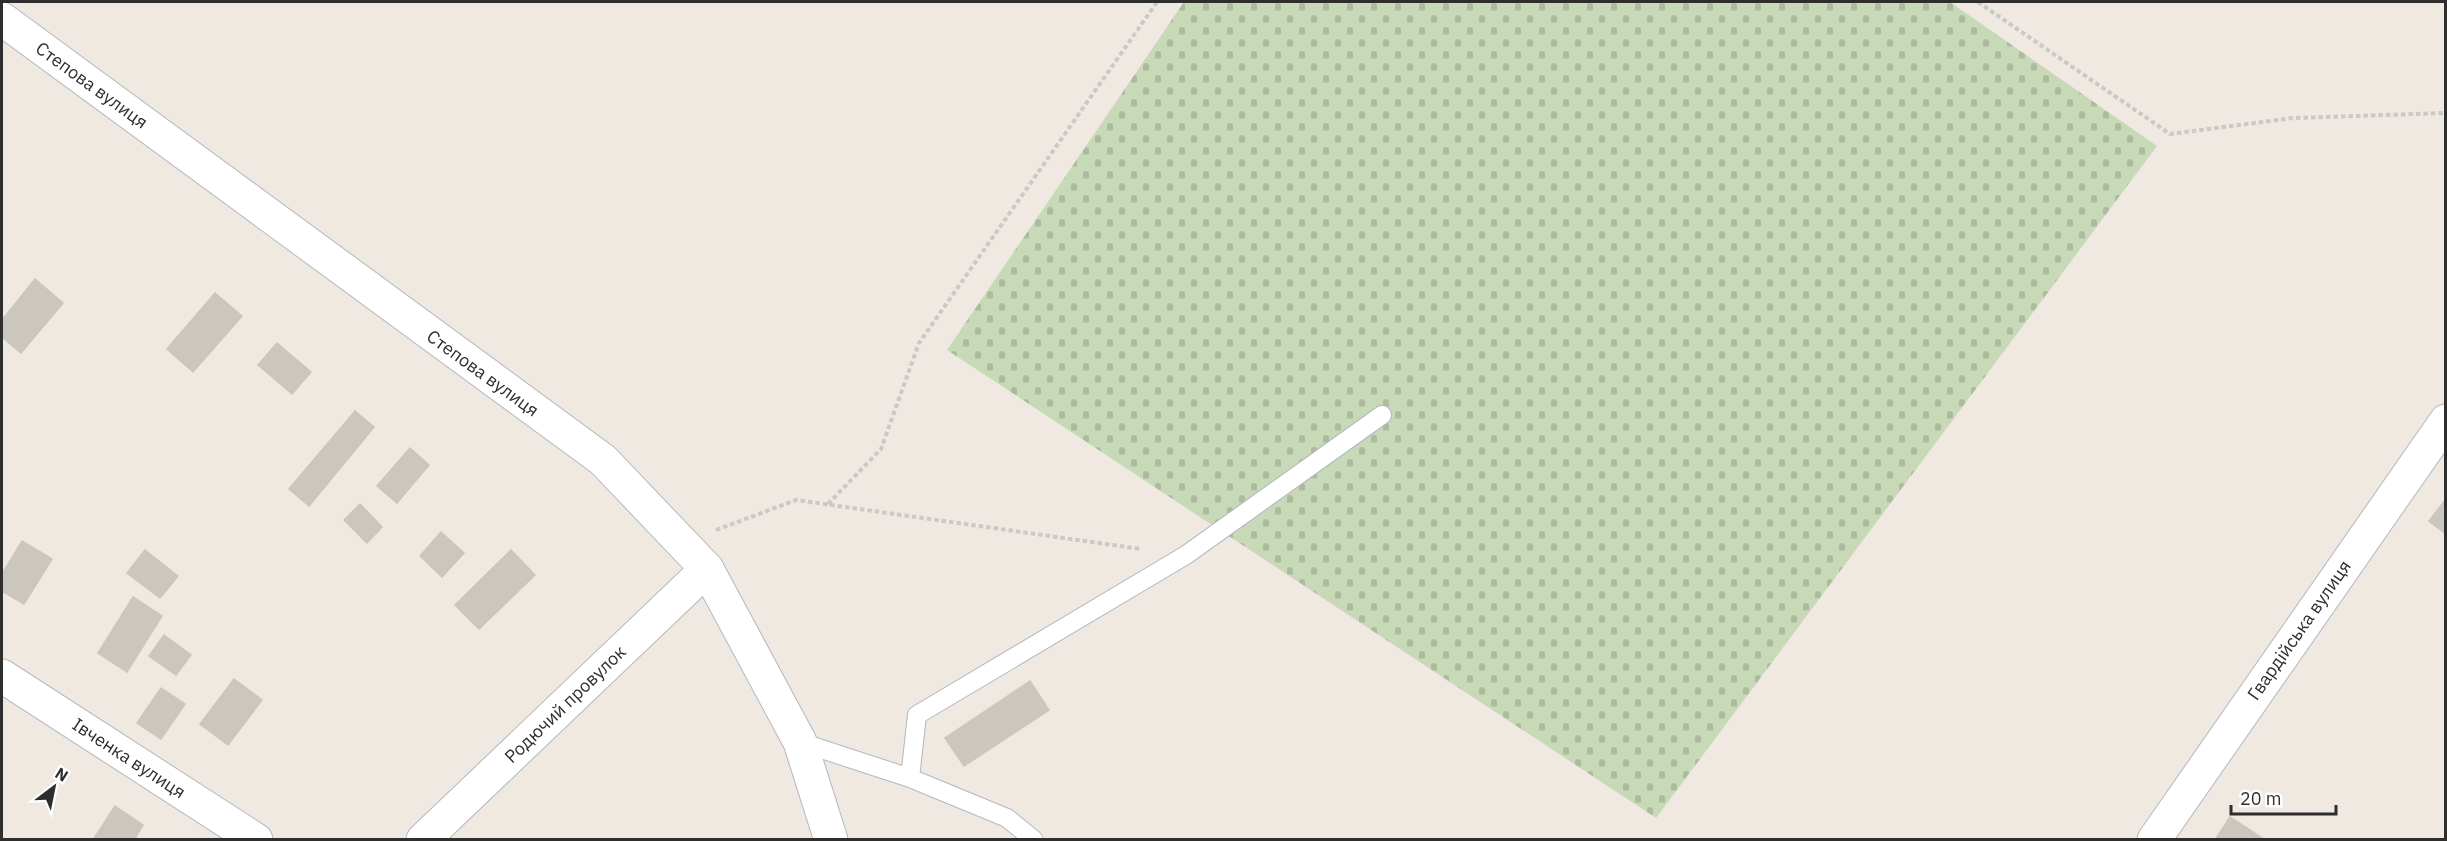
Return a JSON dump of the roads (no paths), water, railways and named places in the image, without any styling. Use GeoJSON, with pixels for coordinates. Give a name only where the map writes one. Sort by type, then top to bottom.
{"type":"FeatureCollection","features":[{"type":"Feature","properties":{"kind":"street","name":"Степова вулиця"},"geometry":{"type":"LineString","coordinates":[[2,19],[603,460],[707,569],[800,742],[827,836]]}},
{"type":"Feature","properties":{"kind":"street","name":"Гвардійська вулиця"},"geometry":{"type":"LineString","coordinates":[[2154,840],[2445,421]]}},
{"type":"Feature","properties":{"kind":"street","name":"Родючий провулок"},"geometry":{"type":"LineString","coordinates":[[423,840],[707,569]]}},
{"type":"Feature","properties":{"kind":"street","name":"Івченка вулиця"},"geometry":{"type":"LineString","coordinates":[[2,676],[256,840]]}},
{"type":"Feature","properties":{"kind":"lane"},"geometry":{"type":"LineString","coordinates":[[910,778],[917,715],[1186,555],[1382,415]]}},
{"type":"Feature","properties":{"kind":"lane"},"geometry":{"type":"LineString","coordinates":[[800,742],[910,778],[1007,818],[1034,840]]}}]}
